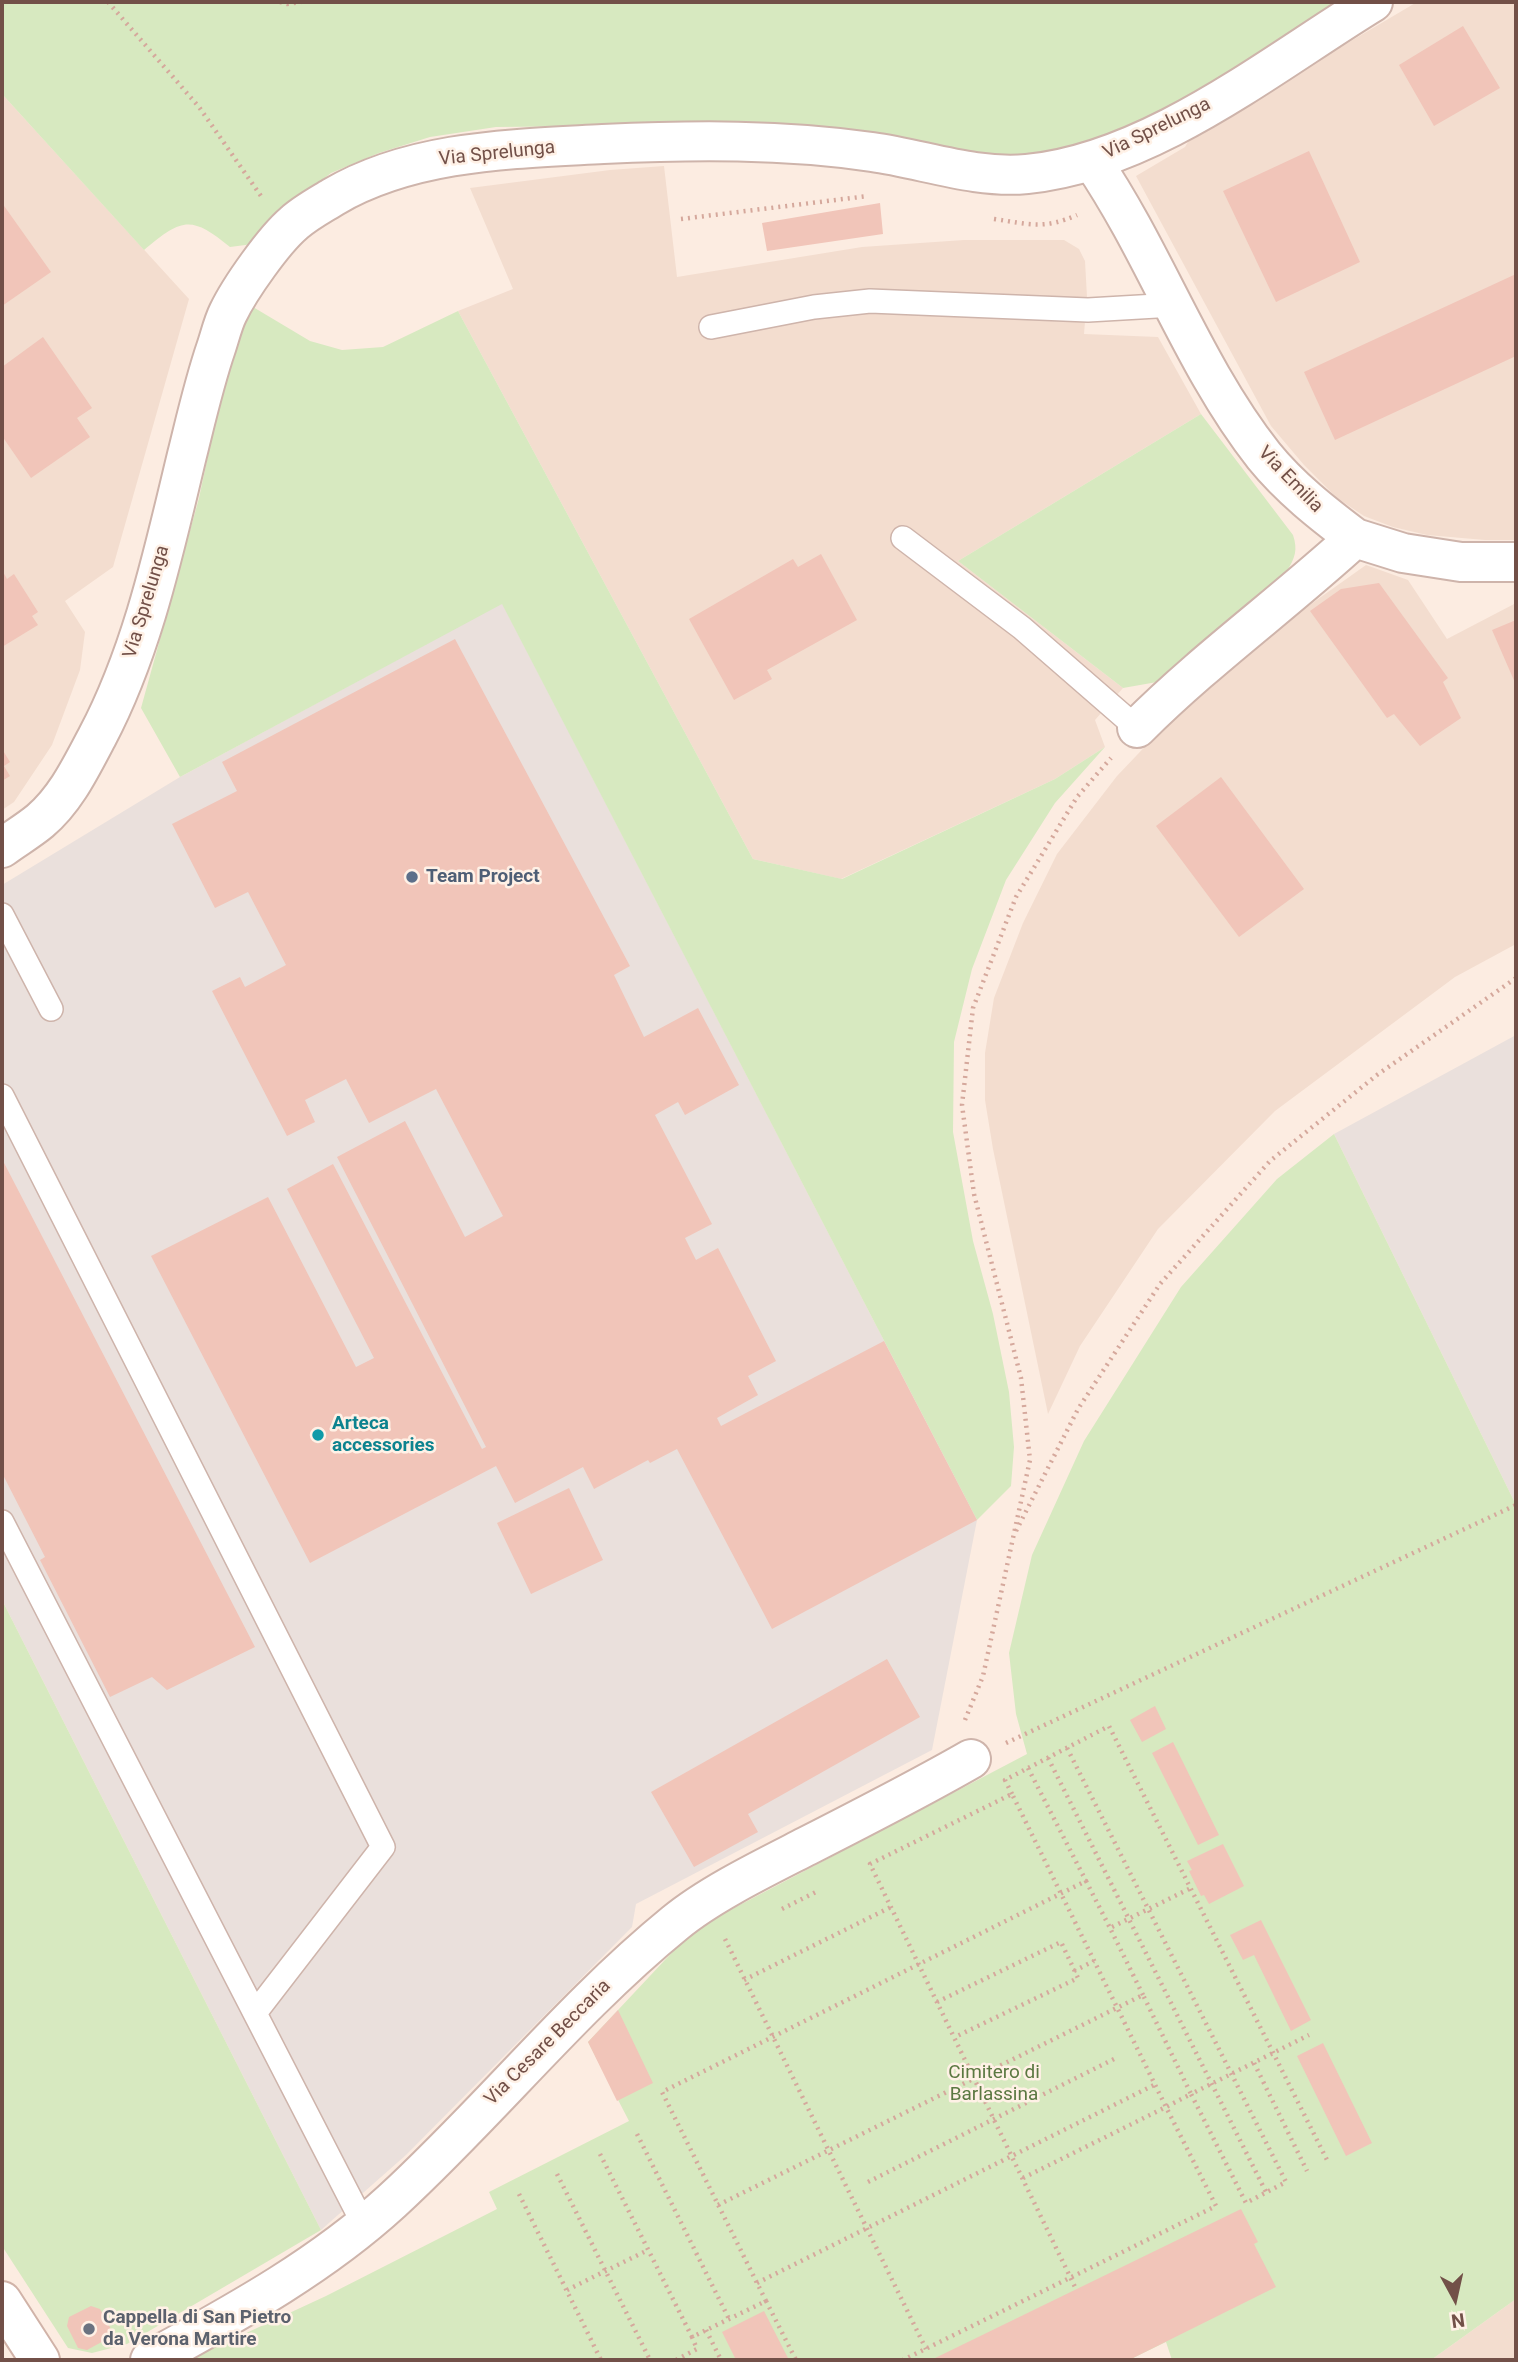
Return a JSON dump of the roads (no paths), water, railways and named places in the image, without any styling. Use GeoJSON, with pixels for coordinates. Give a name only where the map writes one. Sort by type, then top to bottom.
{"type":"FeatureCollection","features":[{"type":"Feature","properties":{"kind":"street","name":"Via Sprelunga"},"geometry":{"type":"LineString","coordinates":[[2,848],[41,820],[72,783],[105,721],[136,647],[158,570],[201,393],[228,314],[253,272],[294,223],[336,195],[385,173],[495,150],[662,142],[772,142],[872,152],[985,174],[1101,174],[1147,139],[1253,81],[1363,4]]}},
{"type":"Feature","properties":{"kind":"street","name":"Via Emilia"},"geometry":{"type":"LineString","coordinates":[[1101,174],[1236,418],[1266,458],[1311,505],[1355,538],[1403,553],[1461,562],[1516,562]]}},
{"type":"Feature","properties":{"kind":"street"},"geometry":{"type":"LineString","coordinates":[[1137,727],[1162,702],[1319,572],[1355,538]]}},
{"type":"Feature","properties":{"kind":"street","name":"Via Cesare Beccaria"},"geometry":{"type":"LineString","coordinates":[[150,2360],[274,2289],[364,2225],[416,2178],[595,1995],[677,1920],[770,1865],[903,1798],[968,1741]]}},
{"type":"Feature","properties":{"kind":"street"},"geometry":{"type":"LineString","coordinates":[[2,2301],[40,2360]]}},
{"type":"Feature","properties":{"kind":"lane"},"geometry":{"type":"LineString","coordinates":[[710,327],[814,307],[870,301],[1088,310],[1174,305]]}},
{"type":"Feature","properties":{"kind":"lane"},"geometry":{"type":"LineString","coordinates":[[903,538],[1022,628],[1137,727]]}},
{"type":"Feature","properties":{"kind":"lane"},"geometry":{"type":"LineString","coordinates":[[2,915],[51,1009]]}},
{"type":"Feature","properties":{"kind":"lane"},"geometry":{"type":"LineString","coordinates":[[2,1096],[383,1847],[255,2012]]}},
{"type":"Feature","properties":{"kind":"lane"},"geometry":{"type":"LineString","coordinates":[[2,1522],[364,2225]]}},
{"type":"Feature","properties":{"kind":"place","name":"Team Project"},"geometry":{"type":"Point","coordinates":[412,877]}},
{"type":"Feature","properties":{"kind":"place","name":"Arteca accessories"},"geometry":{"type":"Point","coordinates":[318,1435]}},
{"type":"Feature","properties":{"kind":"place","name":"Cappella di San Pietro da Verona Martire"},"geometry":{"type":"Point","coordinates":[89,2329]}},
{"type":"Feature","properties":{"kind":"park label","name":"Cimitero di Barlassina"},"geometry":{"type":"Point","coordinates":[994,2084]}}]}
